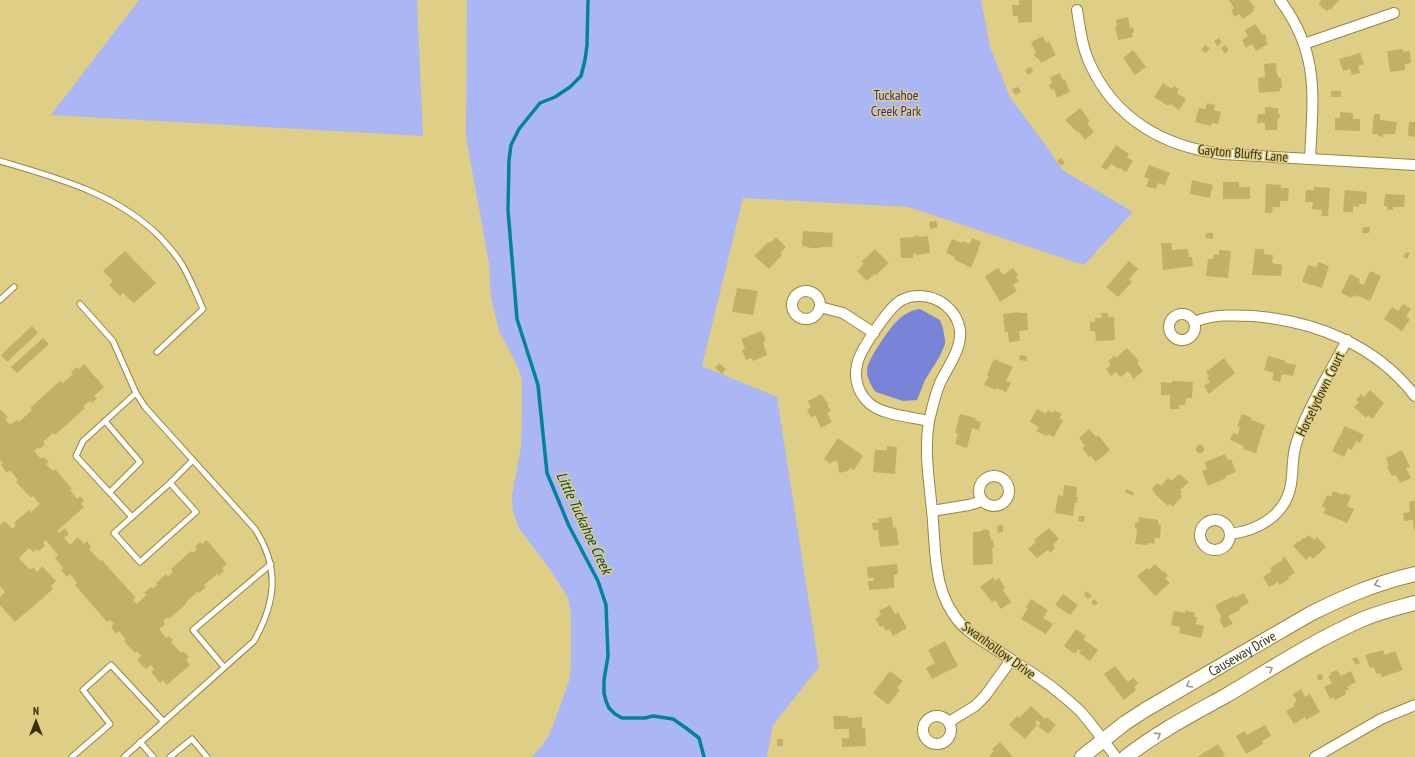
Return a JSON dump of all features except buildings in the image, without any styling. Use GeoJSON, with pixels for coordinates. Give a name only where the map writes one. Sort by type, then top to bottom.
{"type":"FeatureCollection","features":[{"type":"Feature","properties":{"kind":"street"},"geometry":{"type":"LineString","coordinates":[[1280,0],[1292,19],[1304,44],[1312,73],[1313,88],[1310,159]]}},
{"type":"Feature","properties":{"kind":"street","name":"Gayton Bluffs Lane"},"geometry":{"type":"LineString","coordinates":[[1077,10],[1081,35],[1090,64],[1106,91],[1131,118],[1149,131],[1183,146],[1209,152],[1415,165]]}},
{"type":"Feature","properties":{"kind":"street"},"geometry":{"type":"LineString","coordinates":[[1304,44],[1394,13]]}},
{"type":"Feature","properties":{"kind":"street","name":"Swanhollow Drive"},"geometry":{"type":"LineString","coordinates":[[929,421],[892,414],[867,402],[860,390],[856,375],[859,357],[891,308],[900,301],[917,296],[936,299],[949,308],[956,317],[960,328],[959,346],[940,385],[932,407],[929,421],[927,453],[937,568],[940,586],[947,603],[960,622],[977,637],[1055,689],[1080,711],[1116,757]]}},
{"type":"Feature","properties":{"kind":"street"},"geometry":{"type":"LineString","coordinates":[[820,308],[843,313],[874,333]]}},
{"type":"Feature","properties":{"kind":"street"},"geometry":{"type":"LineString","coordinates":[[1194,322],[1215,316],[1233,315],[1271,318],[1295,322],[1324,330],[1347,340],[1370,354],[1403,381],[1415,396]]}},
{"type":"Feature","properties":{"kind":"street","name":"Horselydown Court"},"geometry":{"type":"LineString","coordinates":[[1230,534],[1240,533],[1259,527],[1279,510],[1289,491],[1294,452],[1302,427],[1347,340]]}},
{"type":"Feature","properties":{"kind":"street"},"geometry":{"type":"LineString","coordinates":[[932,511],[969,505],[982,501]]}},
{"type":"Feature","properties":{"kind":"street","name":"Causeway Drive"},"geometry":{"type":"LineString","coordinates":[[1082,757],[1145,710],[1310,614],[1365,588],[1415,574]]}},
{"type":"Feature","properties":{"kind":"street","name":"Causeway Drive"},"geometry":{"type":"LineString","coordinates":[[1126,757],[1167,730],[1324,638],[1364,619],[1415,603]]}},
{"type":"Feature","properties":{"kind":"street"},"geometry":{"type":"LineString","coordinates":[[949,722],[975,706],[985,696],[1011,660]]}},
{"type":"Feature","properties":{"kind":"street"},"geometry":{"type":"LineString","coordinates":[[1315,757],[1381,719],[1415,705]]}},
{"type":"Feature","properties":{"kind":"lane"},"geometry":{"type":"LineString","coordinates":[[0,160],[58,178],[97,193],[125,208],[148,225],[167,245],[181,263],[203,310],[157,352]]}},
{"type":"Feature","properties":{"kind":"lane"},"geometry":{"type":"LineString","coordinates":[[0,300],[14,287]]}},
{"type":"Feature","properties":{"kind":"lane"},"geometry":{"type":"LineString","coordinates":[[80,304],[113,341],[136,393],[145,407],[255,529],[262,541],[271,564],[273,586],[270,603],[262,626],[254,641],[124,757]]}},
{"type":"Feature","properties":{"kind":"lane"},"geometry":{"type":"LineString","coordinates":[[132,517],[76,456],[83,441],[136,393]]}},
{"type":"Feature","properties":{"kind":"lane"},"geometry":{"type":"LineString","coordinates":[[105,421],[140,462],[110,492]]}},
{"type":"Feature","properties":{"kind":"lane"},"geometry":{"type":"LineString","coordinates":[[170,483],[196,512],[140,562],[114,533],[170,483],[193,460]]}},
{"type":"Feature","properties":{"kind":"lane"},"geometry":{"type":"LineString","coordinates":[[224,667],[192,630],[271,564]]}},
{"type":"Feature","properties":{"kind":"lane"},"geometry":{"type":"LineString","coordinates":[[72,757],[110,724],[83,690],[111,665],[163,721]]}},
{"type":"Feature","properties":{"kind":"lane"},"geometry":{"type":"LineString","coordinates":[[170,757],[192,739],[207,757]]}},
{"type":"Feature","properties":{"kind":"lane"},"geometry":{"type":"LineString","coordinates":[[140,742],[153,757]]}},
{"type":"Feature","properties":{"kind":"green space"},"geometry":{"type":"Polygon","coordinates":[[[139,0],[417,0],[423,136],[51,115],[139,0]]]}},
{"type":"Feature","properties":{"kind":"green space","name":"Tuckahoe Creek Park"},"geometry":{"type":"Polygon","coordinates":[[[467,0],[981,0],[990,47],[1010,97],[1062,170],[1133,212],[1084,265],[908,207],[743,198],[702,366],[777,397],[819,667],[773,725],[767,757],[532,757],[543,745],[551,731],[569,681],[571,666],[571,616],[568,598],[551,571],[519,528],[513,512],[512,496],[521,446],[522,379],[516,363],[499,331],[491,297],[489,263],[466,137],[467,0]]]}},
{"type":"Feature","properties":{"kind":"shaded area"},"geometry":{"type":"Polygon","coordinates":[[[920,309],[940,320],[943,328],[945,344],[940,356],[925,380],[917,400],[903,401],[876,392],[867,375],[868,365],[875,351],[898,320],[914,310],[920,309]]]}},
{"type":"Feature","properties":{"kind":"waterway","name":"Little Tuckahoe Creek"},"geometry":{"type":"LineString","coordinates":[[588,0],[587,45],[581,76],[570,87],[555,97],[540,103],[519,129],[511,145],[509,160],[508,210],[517,319],[538,385],[547,473],[569,526],[598,581],[606,605],[608,656],[604,680],[604,693],[606,701],[609,708],[622,718],[645,718],[653,716],[673,719],[699,738],[704,757]]}}]}
